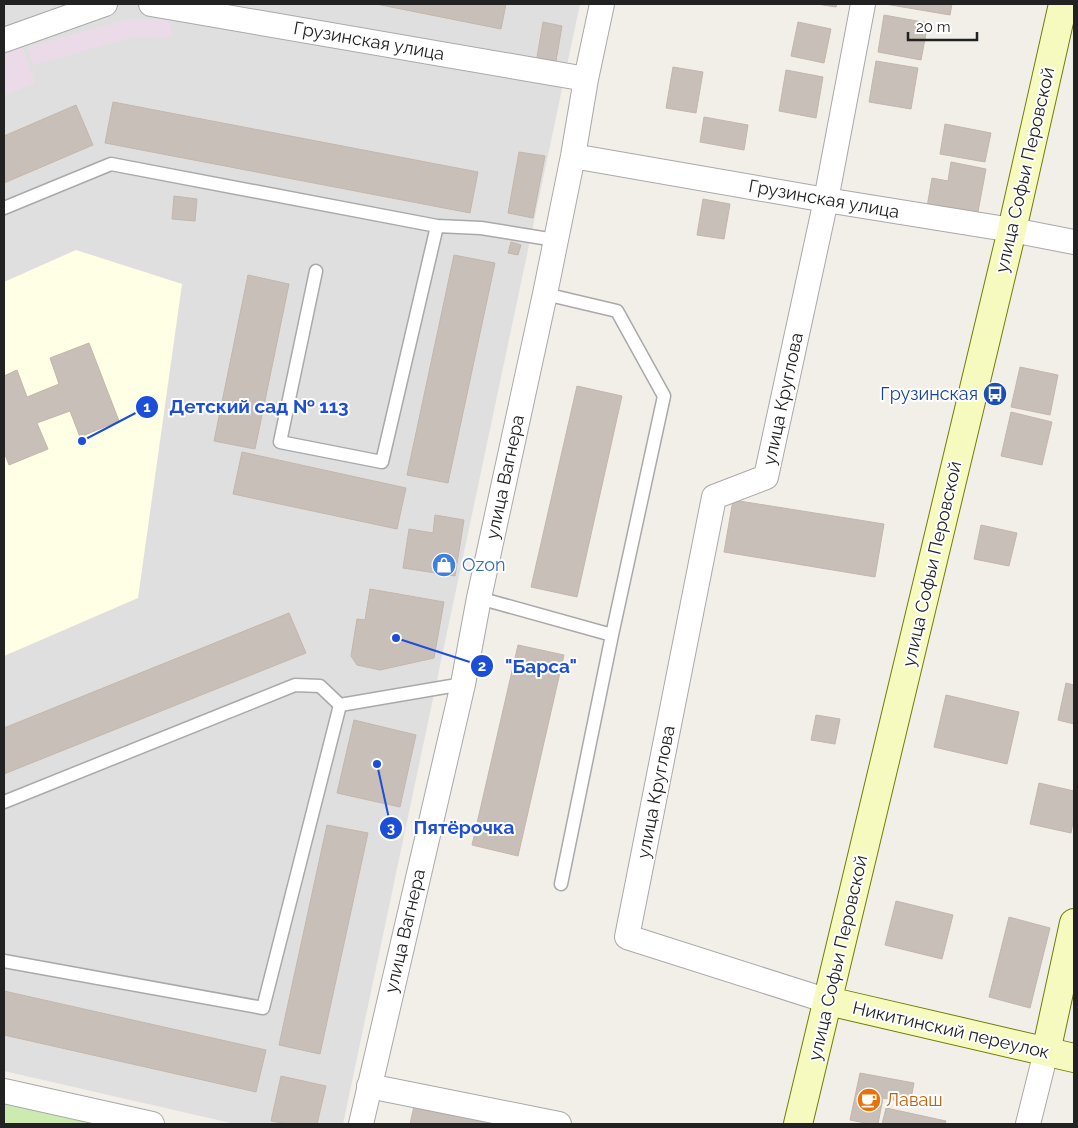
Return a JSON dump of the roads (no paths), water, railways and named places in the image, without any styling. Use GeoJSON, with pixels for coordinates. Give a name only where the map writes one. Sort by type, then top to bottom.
{"type":"FeatureCollection","features":[{"type":"Feature","properties":{"kind":"main road","name":"улица Софьи Перовской"},"geometry":{"type":"LineString","coordinates":[[798,1124],[1012,230],[1062,4]]}},
{"type":"Feature","properties":{"kind":"main road"},"geometry":{"type":"LineString","coordinates":[[1046,1052],[1074,923]]}},
{"type":"Feature","properties":{"kind":"main road","name":"Никитинский переулок"},"geometry":{"type":"LineString","coordinates":[[828,1001],[1074,1058]]}},
{"type":"Feature","properties":{"kind":"street"},"geometry":{"type":"LineString","coordinates":[[4,40],[106,4]]}},
{"type":"Feature","properties":{"kind":"street","name":"Грузинская улица"},"geometry":{"type":"LineString","coordinates":[[151,4],[586,79]]}},
{"type":"Feature","properties":{"kind":"street","name":"улица Вагнера"},"geometry":{"type":"LineString","coordinates":[[361,1124],[463,684],[479,598],[545,294],[602,4]]}},
{"type":"Feature","properties":{"kind":"street","name":"улица Круглова"},"geometry":{"type":"LineString","coordinates":[[828,1001],[627,937],[714,497],[766,477],[826,200],[863,4]]}},
{"type":"Feature","properties":{"kind":"street","name":"Грузинская улица"},"geometry":{"type":"LineString","coordinates":[[573,156],[1074,242]]}},
{"type":"Feature","properties":{"kind":"street"},"geometry":{"type":"LineString","coordinates":[[1028,1124],[1046,1052]]}},
{"type":"Feature","properties":{"kind":"street"},"geometry":{"type":"LineString","coordinates":[[369,1086],[559,1124]]}},
{"type":"Feature","properties":{"kind":"street"},"geometry":{"type":"LineString","coordinates":[[4,1091],[152,1124]]}},
{"type":"Feature","properties":{"kind":"lane"},"geometry":{"type":"LineString","coordinates":[[4,208],[111,164],[437,226],[480,228],[555,240]]}},
{"type":"Feature","properties":{"kind":"lane"},"geometry":{"type":"LineString","coordinates":[[316,271],[280,442],[382,462],[437,226]]}},
{"type":"Feature","properties":{"kind":"lane"},"geometry":{"type":"LineString","coordinates":[[545,294],[617,311],[664,396],[612,635],[561,884]]}},
{"type":"Feature","properties":{"kind":"lane"},"geometry":{"type":"LineString","coordinates":[[479,598],[612,635]]}},
{"type":"Feature","properties":{"kind":"lane"},"geometry":{"type":"LineString","coordinates":[[340,704],[463,684]]}},
{"type":"Feature","properties":{"kind":"lane"},"geometry":{"type":"LineString","coordinates":[[4,802],[295,686],[320,686],[340,704]]}},
{"type":"Feature","properties":{"kind":"lane"},"geometry":{"type":"LineString","coordinates":[[4,961],[263,1008],[340,704]]}},
{"type":"Feature","properties":{"kind":"place","name":"Грузинская"},"geometry":{"type":"Point","coordinates":[995,394]}},
{"type":"Feature","properties":{"kind":"place","name":"Детский сад № 113"},"geometry":{"type":"Point","coordinates":[82,441]}},
{"type":"Feature","properties":{"kind":"place","name":"Ozon"},"geometry":{"type":"Point","coordinates":[444,565]}},
{"type":"Feature","properties":{"kind":"place","name":"\"Барса\""},"geometry":{"type":"Point","coordinates":[396,638]}},
{"type":"Feature","properties":{"kind":"place","name":"Пятёрочка"},"geometry":{"type":"Point","coordinates":[377,764]}},
{"type":"Feature","properties":{"kind":"place","name":"Лаваш"},"geometry":{"type":"Point","coordinates":[869,1100]}}]}
